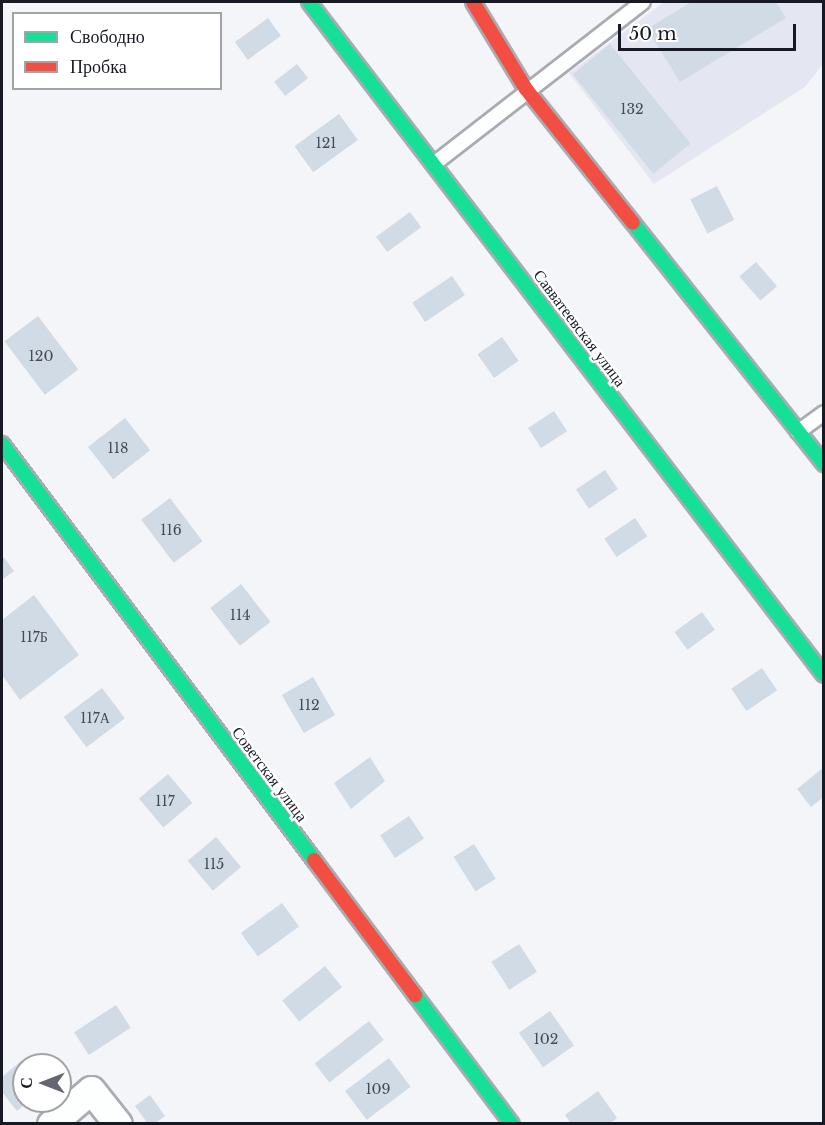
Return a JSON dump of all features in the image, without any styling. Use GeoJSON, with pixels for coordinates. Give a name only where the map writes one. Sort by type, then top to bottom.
{"type":"FeatureCollection","features":[{"type":"Feature","properties":{"kind":"street","name":"Савватеевская улица"},"geometry":{"type":"LineString","coordinates":[[309,2],[824,675]]}},
{"type":"Feature","properties":{"kind":"street"},"geometry":{"type":"LineString","coordinates":[[473,2],[526,88],[824,464]]}},
{"type":"Feature","properties":{"kind":"street","name":"Советская улица"},"geometry":{"type":"LineString","coordinates":[[2,444],[512,1124]]}},
{"type":"Feature","properties":{"kind":"street"},"geometry":{"type":"LineString","coordinates":[[51,1124],[91,1090],[118,1124]]}},
{"type":"Feature","properties":{"kind":"lane"},"geometry":{"type":"LineString","coordinates":[[434,164],[526,88],[643,2]]}},
{"type":"Feature","properties":{"kind":"lane"},"geometry":{"type":"LineString","coordinates":[[798,432],[824,413]]}},
{"type":"Feature","properties":{"kind":"shaded area"},"geometry":{"type":"Polygon","coordinates":[[[664,2],[823,2],[823,64],[805,87],[654,184],[569,73],[664,2]]]}},
{"type":"Feature","properties":{"kind":"building"},"geometry":{"type":"Polygon","coordinates":[[[691,2],[776,2],[786,18],[680,82],[647,29],[691,2]]]}},
{"type":"Feature","properties":{"kind":"building"},"geometry":{"type":"Polygon","coordinates":[[[268,18],[281,36],[248,60],[235,42],[268,18]]]}},
{"type":"Feature","properties":{"kind":"building"},"geometry":{"type":"Polygon","coordinates":[[[610,44],[691,143],[653,174],[573,74],[610,44]]]}},
{"type":"Feature","properties":{"kind":"building"},"geometry":{"type":"Polygon","coordinates":[[[297,64],[308,78],[285,96],[274,82],[297,64]]]}},
{"type":"Feature","properties":{"kind":"building"},"geometry":{"type":"Polygon","coordinates":[[[339,114],[358,140],[313,172],[295,146],[339,114]]]}},
{"type":"Feature","properties":{"kind":"building"},"geometry":{"type":"Polygon","coordinates":[[[717,186],[734,220],[708,233],[690,200],[717,186]]]}},
{"type":"Feature","properties":{"kind":"building"},"geometry":{"type":"Polygon","coordinates":[[[410,212],[421,227],[387,252],[376,237],[410,212]]]}},
{"type":"Feature","properties":{"kind":"building"},"geometry":{"type":"Polygon","coordinates":[[[756,262],[777,286],[760,301],[739,276],[756,262]]]}},
{"type":"Feature","properties":{"kind":"building"},"geometry":{"type":"Polygon","coordinates":[[[452,276],[465,295],[425,322],[412,303],[452,276]]]}},
{"type":"Feature","properties":{"kind":"building"},"geometry":{"type":"Polygon","coordinates":[[[38,316],[78,370],[45,395],[4,341],[38,316]]]}},
{"type":"Feature","properties":{"kind":"building"},"geometry":{"type":"Polygon","coordinates":[[[502,337],[519,361],[494,378],[477,354],[502,337]]]}},
{"type":"Feature","properties":{"kind":"building"},"geometry":{"type":"Polygon","coordinates":[[[554,411],[567,431],[541,448],[528,428],[554,411]]]}},
{"type":"Feature","properties":{"kind":"building"},"geometry":{"type":"Polygon","coordinates":[[[125,418],[150,450],[113,479],[88,447],[125,418]]]}},
{"type":"Feature","properties":{"kind":"building"},"geometry":{"type":"Polygon","coordinates":[[[605,470],[618,489],[589,509],[576,490],[605,470]]]}},
{"type":"Feature","properties":{"kind":"building"},"geometry":{"type":"Polygon","coordinates":[[[170,498],[202,541],[174,563],[141,520],[170,498]]]}},
{"type":"Feature","properties":{"kind":"building"},"geometry":{"type":"Polygon","coordinates":[[[635,518],[647,536],[617,557],[604,539],[635,518]]]}},
{"type":"Feature","properties":{"kind":"building"},"geometry":{"type":"Polygon","coordinates":[[[2,555],[14,571],[2,580],[2,555]]]}},
{"type":"Feature","properties":{"kind":"building"},"geometry":{"type":"Polygon","coordinates":[[[241,584],[271,622],[240,646],[210,608],[241,584]]]}},
{"type":"Feature","properties":{"kind":"building"},"geometry":{"type":"Polygon","coordinates":[[[34,595],[79,655],[20,700],[2,675],[2,620],[34,595]]]}},
{"type":"Feature","properties":{"kind":"building"},"geometry":{"type":"Polygon","coordinates":[[[702,612],[715,630],[687,650],[674,632],[702,612]]]}},
{"type":"Feature","properties":{"kind":"building"},"geometry":{"type":"Polygon","coordinates":[[[762,668],[777,690],[746,711],[731,689],[762,668]]]}},
{"type":"Feature","properties":{"kind":"building"},"geometry":{"type":"Polygon","coordinates":[[[313,677],[335,715],[304,733],[282,695],[313,677]]]}},
{"type":"Feature","properties":{"kind":"building"},"geometry":{"type":"Polygon","coordinates":[[[102,688],[125,718],[87,747],[64,717],[102,688]]]}},
{"type":"Feature","properties":{"kind":"building"},"geometry":{"type":"Polygon","coordinates":[[[370,757],[385,781],[351,809],[334,783],[370,757]]]}},
{"type":"Feature","properties":{"kind":"building"},"geometry":{"type":"Polygon","coordinates":[[[824,767],[824,797],[811,807],[797,789],[824,767]]]}},
{"type":"Feature","properties":{"kind":"building"},"geometry":{"type":"Polygon","coordinates":[[[168,774],[192,803],[163,828],[139,798],[168,774]]]}},
{"type":"Feature","properties":{"kind":"building"},"geometry":{"type":"Polygon","coordinates":[[[409,816],[424,838],[395,858],[380,836],[409,816]]]}},
{"type":"Feature","properties":{"kind":"building"},"geometry":{"type":"Polygon","coordinates":[[[216,837],[241,867],[213,891],[188,861],[216,837]]]}},
{"type":"Feature","properties":{"kind":"building"},"geometry":{"type":"Polygon","coordinates":[[[474,844],[496,879],[475,891],[454,857],[474,844]]]}},
{"type":"Feature","properties":{"kind":"building"},"geometry":{"type":"Polygon","coordinates":[[[282,903],[299,926],[258,956],[241,933],[282,903]]]}},
{"type":"Feature","properties":{"kind":"building"},"geometry":{"type":"Polygon","coordinates":[[[519,944],[537,972],[509,990],[491,962],[519,944]]]}},
{"type":"Feature","properties":{"kind":"building"},"geometry":{"type":"Polygon","coordinates":[[[325,966],[342,987],[299,1022],[282,1001],[325,966]]]}},
{"type":"Feature","properties":{"kind":"building"},"geometry":{"type":"Polygon","coordinates":[[[116,1005],[131,1028],[89,1055],[74,1032],[116,1005]]]}},
{"type":"Feature","properties":{"kind":"building"},"geometry":{"type":"Polygon","coordinates":[[[550,1011],[574,1045],[543,1067],[519,1033],[550,1011]]]}},
{"type":"Feature","properties":{"kind":"building"},"geometry":{"type":"Polygon","coordinates":[[[369,1021],[384,1040],[329,1082],[315,1063],[369,1021]]]}},
{"type":"Feature","properties":{"kind":"building"},"geometry":{"type":"Polygon","coordinates":[[[389,1058],[411,1087],[367,1120],[345,1091],[389,1058]]]}},
{"type":"Feature","properties":{"kind":"building"},"geometry":{"type":"Polygon","coordinates":[[[12,1068],[12,1105],[2,1092],[2,1077],[12,1068]]]}},
{"type":"Feature","properties":{"kind":"building"},"geometry":{"type":"Polygon","coordinates":[[[598,1091],[617,1118],[609,1124],[571,1124],[565,1115],[598,1091]]]}},
{"type":"Feature","properties":{"kind":"building"},"geometry":{"type":"Polygon","coordinates":[[[150,1095],[165,1116],[154,1124],[148,1124],[135,1106],[150,1095]]]}},
{"type":"Feature","properties":{"kind":"traffic: fast"},"geometry":{"type":"LineString","coordinates":[[309,2],[824,675]]}},
{"type":"Feature","properties":{"kind":"traffic: fast"},"geometry":{"type":"LineString","coordinates":[[633,223],[824,464]]}},
{"type":"Feature","properties":{"kind":"traffic: fast"},"geometry":{"type":"LineString","coordinates":[[2,444],[314,860]]}},
{"type":"Feature","properties":{"kind":"traffic: fast"},"geometry":{"type":"LineString","coordinates":[[415,995],[512,1124]]}},
{"type":"Feature","properties":{"kind":"traffic: jam"},"geometry":{"type":"LineString","coordinates":[[473,2],[526,89],[633,223]]}},
{"type":"Feature","properties":{"kind":"traffic: jam"},"geometry":{"type":"LineString","coordinates":[[314,860],[415,995]]}}]}
